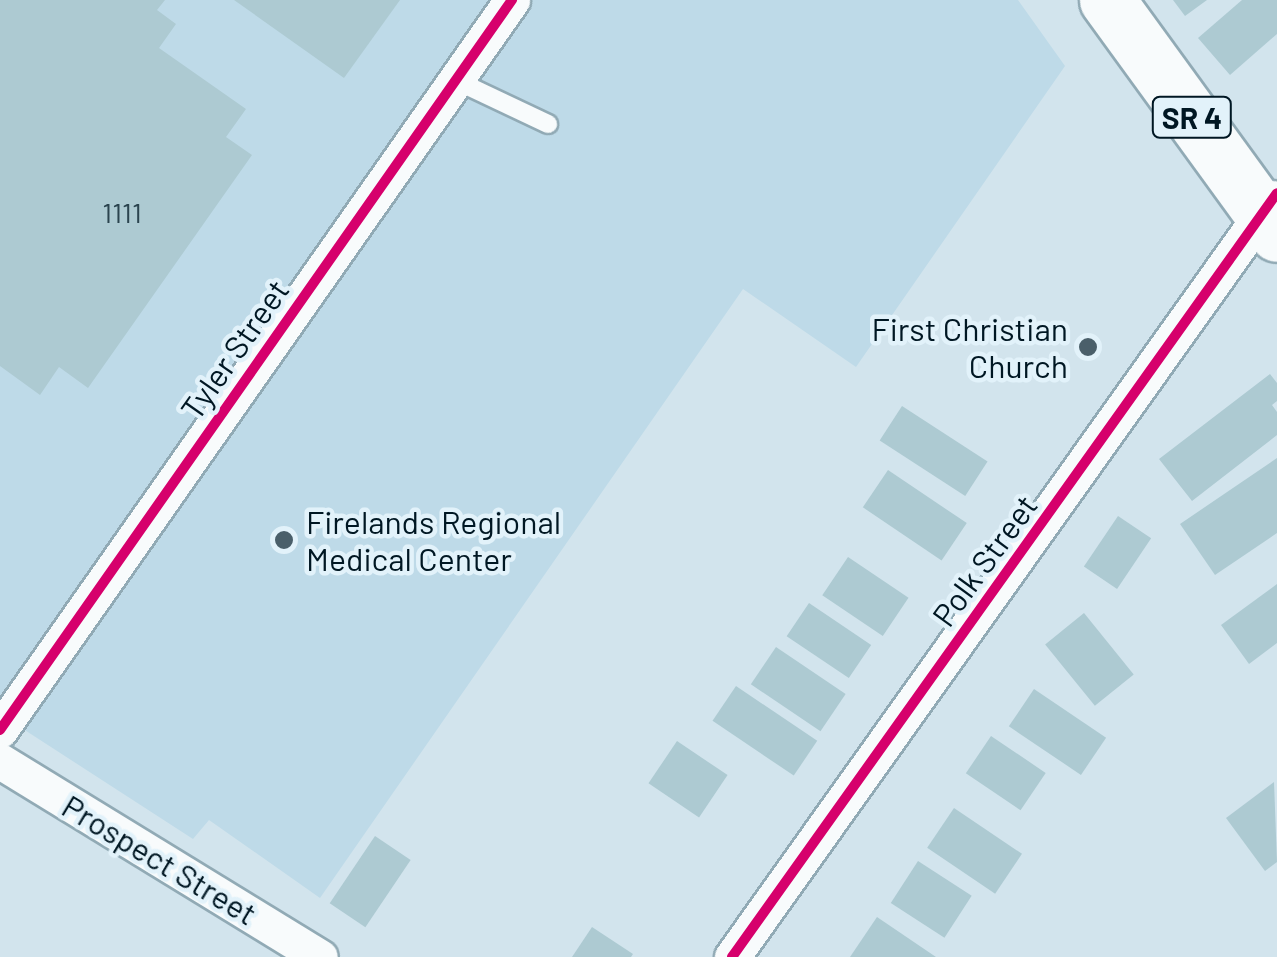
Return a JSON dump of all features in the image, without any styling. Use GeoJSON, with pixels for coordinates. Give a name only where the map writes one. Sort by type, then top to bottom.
{"type":"FeatureCollection","features":[{"type":"Feature","properties":{"kind":"main road","name":"SR 4"},"geometry":{"type":"LineString","coordinates":[[1107,0],[1272,213]]}},
{"type":"Feature","properties":{"kind":"street","name":"Tyler Street"},"geometry":{"type":"LineString","coordinates":[[0,730],[512,0]]}},
{"type":"Feature","properties":{"kind":"street","name":"Polk Street"},"geometry":{"type":"LineString","coordinates":[[732,957],[1272,213]]}},
{"type":"Feature","properties":{"kind":"street","name":"Prospect Street"},"geometry":{"type":"LineString","coordinates":[[0,761],[320,957]]}},
{"type":"Feature","properties":{"kind":"lane"},"geometry":{"type":"LineString","coordinates":[[455,80],[548,124]]}},
{"type":"Feature","properties":{"kind":"shaded area","name":"Firelands Regional Medical Center"},"geometry":{"type":"Polygon","coordinates":[[[0,0],[1018,0],[1065,66],[856,367],[743,289],[320,898],[209,820],[193,839],[0,714],[0,0]]]}},
{"type":"Feature","properties":{"kind":"building"},"geometry":{"type":"Polygon","coordinates":[[[0,0],[165,0],[157,10],[176,24],[159,48],[246,109],[226,137],[252,155],[88,388],[59,367],[40,395],[0,366],[0,0]]]}},
{"type":"Feature","properties":{"kind":"building"},"geometry":{"type":"Polygon","coordinates":[[[234,0],[400,0],[344,78],[234,0]]]}},
{"type":"Feature","properties":{"kind":"building"},"geometry":{"type":"Polygon","coordinates":[[[1173,0],[1207,0],[1185,16],[1173,0]]]}},
{"type":"Feature","properties":{"kind":"building"},"geometry":{"type":"Polygon","coordinates":[[[1242,0],[1277,0],[1277,34],[1230,75],[1198,38],[1242,0]]]}},
{"type":"Feature","properties":{"kind":"building"},"geometry":{"type":"Polygon","coordinates":[[[1270,374],[1277,383],[1277,401],[1272,405],[1277,412],[1277,435],[1192,501],[1159,459],[1270,374]]]}},
{"type":"Feature","properties":{"kind":"building"},"geometry":{"type":"Polygon","coordinates":[[[902,406],[988,462],[965,496],[880,440],[902,406]]]}},
{"type":"Feature","properties":{"kind":"building"},"geometry":{"type":"Polygon","coordinates":[[[1277,458],[1277,533],[1215,575],[1180,524],[1277,458]]]}},
{"type":"Feature","properties":{"kind":"building"},"geometry":{"type":"Polygon","coordinates":[[[888,470],[967,523],[942,560],[863,507],[888,470]]]}},
{"type":"Feature","properties":{"kind":"building"},"geometry":{"type":"Polygon","coordinates":[[[1118,516],[1151,538],[1117,589],[1084,567],[1118,516]]]}},
{"type":"Feature","properties":{"kind":"building"},"geometry":{"type":"Polygon","coordinates":[[[848,557],[909,598],[883,636],[822,595],[848,557]]]}},
{"type":"Feature","properties":{"kind":"building"},"geometry":{"type":"Polygon","coordinates":[[[1277,584],[1277,643],[1249,664],[1221,625],[1277,584]]]}},
{"type":"Feature","properties":{"kind":"building"},"geometry":{"type":"Polygon","coordinates":[[[809,603],[871,645],[849,678],[787,636],[809,603]]]}},
{"type":"Feature","properties":{"kind":"building"},"geometry":{"type":"Polygon","coordinates":[[[1084,613],[1134,674],[1095,706],[1045,644],[1084,613]]]}},
{"type":"Feature","properties":{"kind":"building"},"geometry":{"type":"Polygon","coordinates":[[[776,647],[846,694],[820,731],[751,684],[776,647]]]}},
{"type":"Feature","properties":{"kind":"building"},"geometry":{"type":"Polygon","coordinates":[[[736,686],[817,741],[794,776],[713,721],[736,686]]]}},
{"type":"Feature","properties":{"kind":"building"},"geometry":{"type":"Polygon","coordinates":[[[1034,689],[1106,738],[1081,775],[1009,726],[1034,689]]]}},
{"type":"Feature","properties":{"kind":"building"},"geometry":{"type":"Polygon","coordinates":[[[991,736],[1046,773],[1021,810],[966,773],[991,736]]]}},
{"type":"Feature","properties":{"kind":"building"},"geometry":{"type":"Polygon","coordinates":[[[677,741],[728,775],[699,817],[648,783],[677,741]]]}},
{"type":"Feature","properties":{"kind":"building"},"geometry":{"type":"Polygon","coordinates":[[[1274,782],[1277,862],[1265,871],[1226,818],[1274,782]]]}},
{"type":"Feature","properties":{"kind":"building"},"geometry":{"type":"Polygon","coordinates":[[[954,808],[1022,854],[995,894],[927,848],[954,808]]]}},
{"type":"Feature","properties":{"kind":"building"},"geometry":{"type":"Polygon","coordinates":[[[375,836],[411,860],[365,927],[330,903],[375,836]]]}},
{"type":"Feature","properties":{"kind":"building"},"geometry":{"type":"Polygon","coordinates":[[[918,861],[972,896],[944,938],[891,903],[918,861]]]}},
{"type":"Feature","properties":{"kind":"building"},"geometry":{"type":"Polygon","coordinates":[[[877,917],[936,957],[850,957],[877,917]]]}},
{"type":"Feature","properties":{"kind":"building"},"geometry":{"type":"Polygon","coordinates":[[[592,927],[633,954],[631,957],[572,957],[592,927]]]}},
{"type":"Feature","properties":{"kind":"cycle path"},"geometry":{"type":"LineString","coordinates":[[0,730],[512,0]]}},
{"type":"Feature","properties":{"kind":"cycle path"},"geometry":{"type":"LineString","coordinates":[[732,957],[1277,193]]}},
{"type":"Feature","properties":{"kind":"place","name":"First Christian Church"},"geometry":{"type":"Point","coordinates":[1088,347]}},
{"type":"Feature","properties":{"kind":"place","name":"Firelands Regional Medical Center"},"geometry":{"type":"Point","coordinates":[284,540]}}]}
